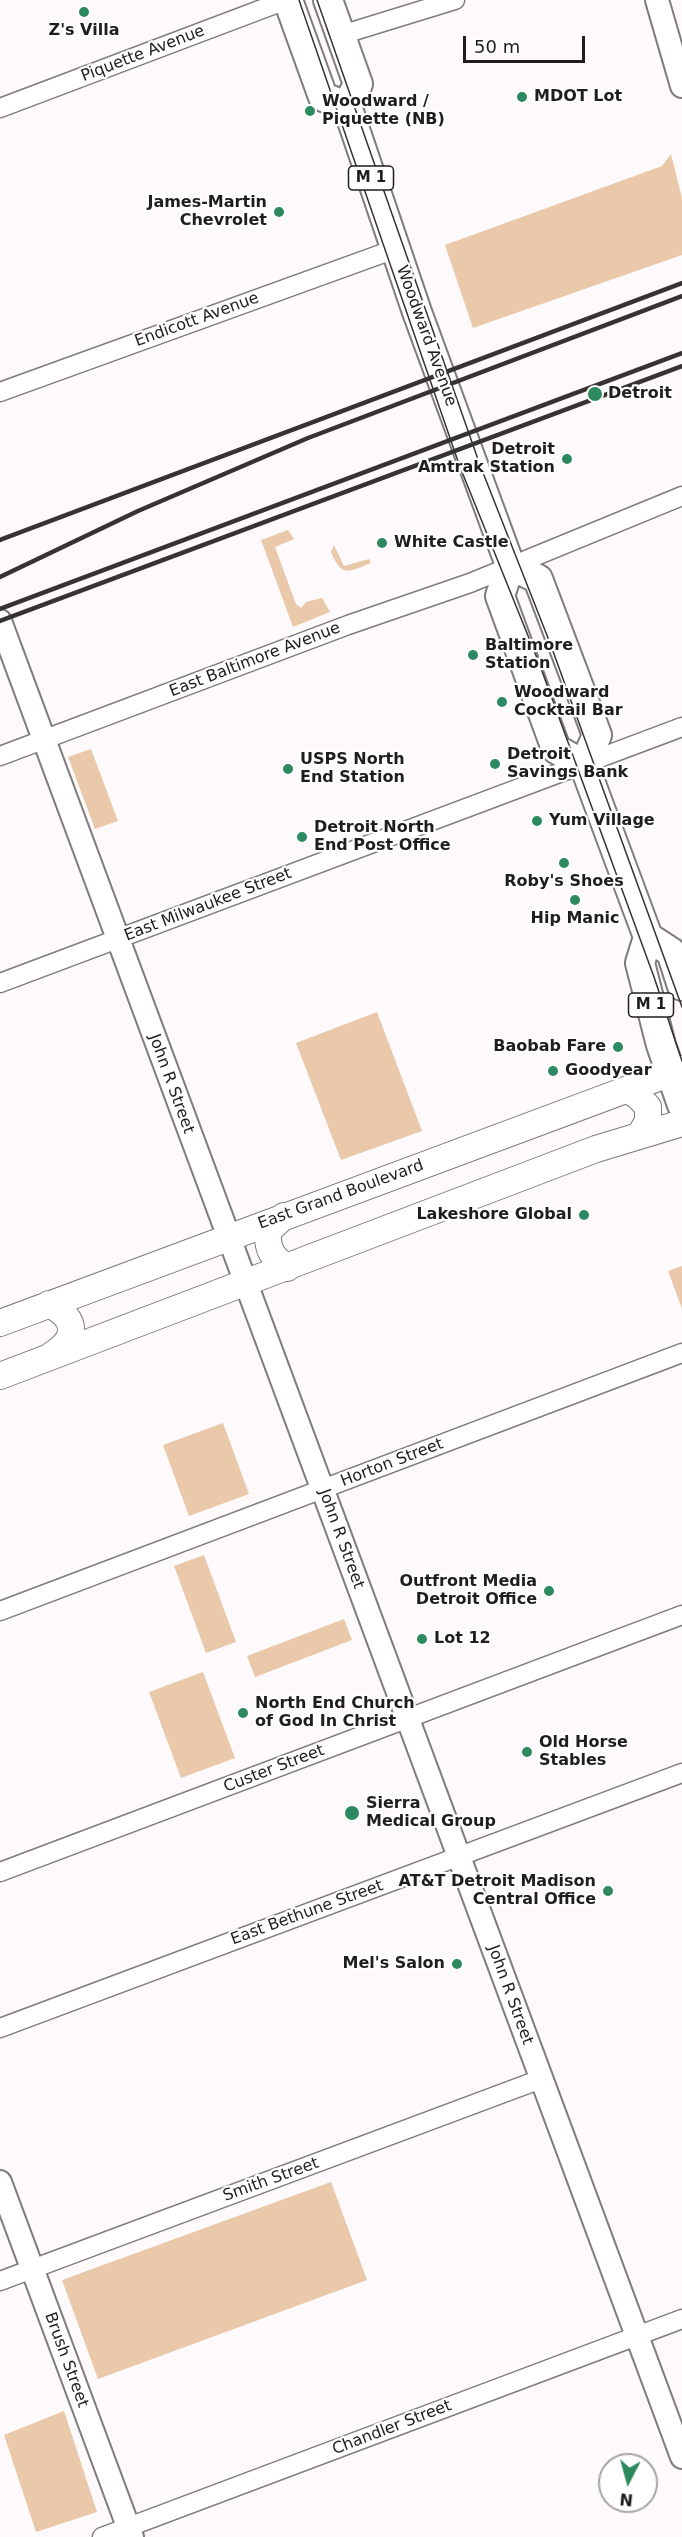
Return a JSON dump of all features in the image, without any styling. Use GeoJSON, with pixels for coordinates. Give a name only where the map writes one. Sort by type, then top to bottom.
{"type":"FeatureCollection","features":[{"type":"Feature","properties":{"kind":"main road"},"geometry":{"type":"LineString","coordinates":[[287,0],[323,97],[347,106],[358,84],[328,0]]}},
{"type":"Feature","properties":{"kind":"main road","name":"Woodward Avenue"},"geometry":{"type":"LineString","coordinates":[[347,106],[395,249],[510,565]]}},
{"type":"Feature","properties":{"kind":"main road"},"geometry":{"type":"LineString","coordinates":[[584,765],[597,735],[538,579],[510,565],[500,596],[556,749],[584,765],[648,937]]}},
{"type":"Feature","properties":{"kind":"main road","name":"M 1"},"geometry":{"type":"LineString","coordinates":[[682,986],[671,952],[648,937],[640,963],[676,1071],[682,1105]]}},
{"type":"Feature","properties":{"kind":"main road","name":"East Grand Boulevard"},"geometry":{"type":"LineString","coordinates":[[0,1323],[228,1236],[676,1071]]}},
{"type":"Feature","properties":{"kind":"main road"},"geometry":{"type":"LineString","coordinates":[[626,1090],[638,1095],[648,1107],[648,1121],[640,1135]]}},
{"type":"Feature","properties":{"kind":"main road"},"geometry":{"type":"LineString","coordinates":[[0,1376],[553,1165],[682,1123]]}},
{"type":"Feature","properties":{"kind":"main road"},"geometry":{"type":"LineString","coordinates":[[284,1216],[268,1232],[268,1247],[273,1258],[287,1268]]}},
{"type":"Feature","properties":{"kind":"main road"},"geometry":{"type":"LineString","coordinates":[[49,1304],[60,1310],[71,1326],[71,1338],[65,1347],[49,1357]]}},
{"type":"Feature","properties":{"kind":"street","name":"Piquette Avenue"},"geometry":{"type":"LineString","coordinates":[[0,108],[287,0]]}},
{"type":"Feature","properties":{"kind":"street"},"geometry":{"type":"LineString","coordinates":[[341,35],[454,0]]}},
{"type":"Feature","properties":{"kind":"street"},"geometry":{"type":"LineString","coordinates":[[657,0],[682,86]]}},
{"type":"Feature","properties":{"kind":"street","name":"Endicott Avenue"},"geometry":{"type":"LineString","coordinates":[[0,392],[395,249]]}},
{"type":"Feature","properties":{"kind":"street","name":"East Baltimore Avenue"},"geometry":{"type":"LineString","coordinates":[[0,756],[348,626],[459,588],[510,565],[682,496]]}},
{"type":"Feature","properties":{"kind":"street","name":"John R Street"},"geometry":{"type":"LineString","coordinates":[[0,621],[682,2457]]}},
{"type":"Feature","properties":{"kind":"street","name":"East Milwaukee Street"},"geometry":{"type":"LineString","coordinates":[[0,983],[682,727]]}},
{"type":"Feature","properties":{"kind":"street","name":"Horton Street"},"geometry":{"type":"LineString","coordinates":[[0,1611],[682,1353]]}},
{"type":"Feature","properties":{"kind":"street","name":"Custer Street"},"geometry":{"type":"LineString","coordinates":[[0,1872],[682,1615]]}},
{"type":"Feature","properties":{"kind":"street","name":"East Bethune Street"},"geometry":{"type":"LineString","coordinates":[[0,2028],[682,1773]]}},
{"type":"Feature","properties":{"kind":"street","name":"Smith Street"},"geometry":{"type":"LineString","coordinates":[[0,2281],[541,2079]]}},
{"type":"Feature","properties":{"kind":"street","name":"Brush Street"},"geometry":{"type":"LineString","coordinates":[[0,2182],[130,2532]]}},
{"type":"Feature","properties":{"kind":"street","name":"Chandler Street"},"geometry":{"type":"LineString","coordinates":[[102,2537],[130,2532],[682,2319]]}},
{"type":"Feature","properties":{"kind":"shaded area"},"geometry":{"type":"Polygon","coordinates":[[[671,154],[682,198],[682,255],[473,328],[445,245],[662,166],[671,154]]]}},
{"type":"Feature","properties":{"kind":"shaded area"},"geometry":{"type":"Polygon","coordinates":[[[288,530],[294,539],[275,547],[296,604],[301,608],[306,602],[322,598],[330,612],[293,627],[261,540],[288,530]]]}},
{"type":"Feature","properties":{"kind":"shaded area"},"geometry":{"type":"Polygon","coordinates":[[[334,545],[344,566],[369,559],[371,563],[347,571],[342,569],[331,552],[334,545]]]}},
{"type":"Feature","properties":{"kind":"shaded area"},"geometry":{"type":"Polygon","coordinates":[[[91,749],[118,821],[95,829],[68,757],[91,749]]]}},
{"type":"Feature","properties":{"kind":"shaded area"},"geometry":{"type":"Polygon","coordinates":[[[377,1012],[422,1131],[341,1160],[296,1043],[377,1012]]]}},
{"type":"Feature","properties":{"kind":"shaded area"},"geometry":{"type":"Polygon","coordinates":[[[682,1266],[682,1309],[668,1271],[682,1266]]]}},
{"type":"Feature","properties":{"kind":"shaded area"},"geometry":{"type":"Polygon","coordinates":[[[223,1423],[249,1494],[189,1516],[163,1445],[223,1423]]]}},
{"type":"Feature","properties":{"kind":"shaded area"},"geometry":{"type":"Polygon","coordinates":[[[204,1555],[236,1642],[206,1653],[174,1566],[204,1555]]]}},
{"type":"Feature","properties":{"kind":"shaded area"},"geometry":{"type":"Polygon","coordinates":[[[344,1619],[352,1640],[255,1677],[247,1656],[344,1619]]]}},
{"type":"Feature","properties":{"kind":"shaded area"},"geometry":{"type":"Polygon","coordinates":[[[203,1672],[235,1758],[181,1778],[149,1692],[203,1672]]]}},
{"type":"Feature","properties":{"kind":"shaded area"},"geometry":{"type":"Polygon","coordinates":[[[331,2182],[367,2280],[98,2379],[62,2280],[331,2182]]]}},
{"type":"Feature","properties":{"kind":"shaded area"},"geometry":{"type":"Polygon","coordinates":[[[64,2411],[97,2512],[36,2532],[4,2435],[64,2411]]]}},
{"type":"Feature","properties":{"kind":"tram line"},"geometry":{"type":"LineString","coordinates":[[299,0],[460,467],[539,663],[654,977],[682,1061]]}},
{"type":"Feature","properties":{"kind":"tram line"},"geometry":{"type":"LineString","coordinates":[[317,0],[480,465],[550,643],[682,1007]]}},
{"type":"Feature","properties":{"kind":"railway"},"geometry":{"type":"LineString","coordinates":[[0,540],[682,283]]}},
{"type":"Feature","properties":{"kind":"railway"},"geometry":{"type":"LineString","coordinates":[[0,577],[138,511],[308,438],[682,296]]}},
{"type":"Feature","properties":{"kind":"railway"},"geometry":{"type":"LineString","coordinates":[[0,609],[682,353]]}},
{"type":"Feature","properties":{"kind":"railway"},"geometry":{"type":"LineString","coordinates":[[0,621],[682,366]]}},
{"type":"Feature","properties":{"kind":"place","name":"Z's Villa"},"geometry":{"type":"Point","coordinates":[84,12]}},
{"type":"Feature","properties":{"kind":"place","name":"MDOT Lot"},"geometry":{"type":"Point","coordinates":[522,97]}},
{"type":"Feature","properties":{"kind":"place","name":"Woodward / Piquette (NB)"},"geometry":{"type":"Point","coordinates":[310,111]}},
{"type":"Feature","properties":{"kind":"place","name":"James-Martin Chevrolet"},"geometry":{"type":"Point","coordinates":[279,212]}},
{"type":"Feature","properties":{"kind":"place","name":"Detroit"},"geometry":{"type":"Point","coordinates":[595,394]}},
{"type":"Feature","properties":{"kind":"place","name":"Detroit Amtrak Station"},"geometry":{"type":"Point","coordinates":[567,459]}},
{"type":"Feature","properties":{"kind":"place","name":"White Castle"},"geometry":{"type":"Point","coordinates":[382,543]}},
{"type":"Feature","properties":{"kind":"place","name":"Baltimore Station"},"geometry":{"type":"Point","coordinates":[473,655]}},
{"type":"Feature","properties":{"kind":"place","name":"Woodward Cocktail Bar"},"geometry":{"type":"Point","coordinates":[502,702]}},
{"type":"Feature","properties":{"kind":"place","name":"Detroit Savings Bank"},"geometry":{"type":"Point","coordinates":[495,764]}},
{"type":"Feature","properties":{"kind":"place","name":"USPS North End Station"},"geometry":{"type":"Point","coordinates":[288,769]}},
{"type":"Feature","properties":{"kind":"place","name":"Yum Village"},"geometry":{"type":"Point","coordinates":[537,821]}},
{"type":"Feature","properties":{"kind":"place","name":"Detroit North End Post Office"},"geometry":{"type":"Point","coordinates":[302,837]}},
{"type":"Feature","properties":{"kind":"place","name":"Roby's Shoes"},"geometry":{"type":"Point","coordinates":[564,863]}},
{"type":"Feature","properties":{"kind":"place","name":"Hip Manic"},"geometry":{"type":"Point","coordinates":[575,900]}},
{"type":"Feature","properties":{"kind":"place","name":"Baobab Fare"},"geometry":{"type":"Point","coordinates":[618,1047]}},
{"type":"Feature","properties":{"kind":"place","name":"Goodyear"},"geometry":{"type":"Point","coordinates":[553,1071]}},
{"type":"Feature","properties":{"kind":"place","name":"Lakeshore Global"},"geometry":{"type":"Point","coordinates":[584,1215]}},
{"type":"Feature","properties":{"kind":"place","name":"Outfront Media Detroit Office"},"geometry":{"type":"Point","coordinates":[549,1591]}},
{"type":"Feature","properties":{"kind":"place","name":"Lot 12"},"geometry":{"type":"Point","coordinates":[422,1639]}},
{"type":"Feature","properties":{"kind":"place","name":"North End Church of God In Christ"},"geometry":{"type":"Point","coordinates":[243,1713]}},
{"type":"Feature","properties":{"kind":"place","name":"Old Horse Stables"},"geometry":{"type":"Point","coordinates":[527,1752]}},
{"type":"Feature","properties":{"kind":"place","name":"Sierra Medical Group"},"geometry":{"type":"Point","coordinates":[352,1813]}},
{"type":"Feature","properties":{"kind":"place","name":"AT&T Detroit Madison Central Office"},"geometry":{"type":"Point","coordinates":[608,1891]}},
{"type":"Feature","properties":{"kind":"place","name":"Mel's Salon"},"geometry":{"type":"Point","coordinates":[457,1964]}}]}
